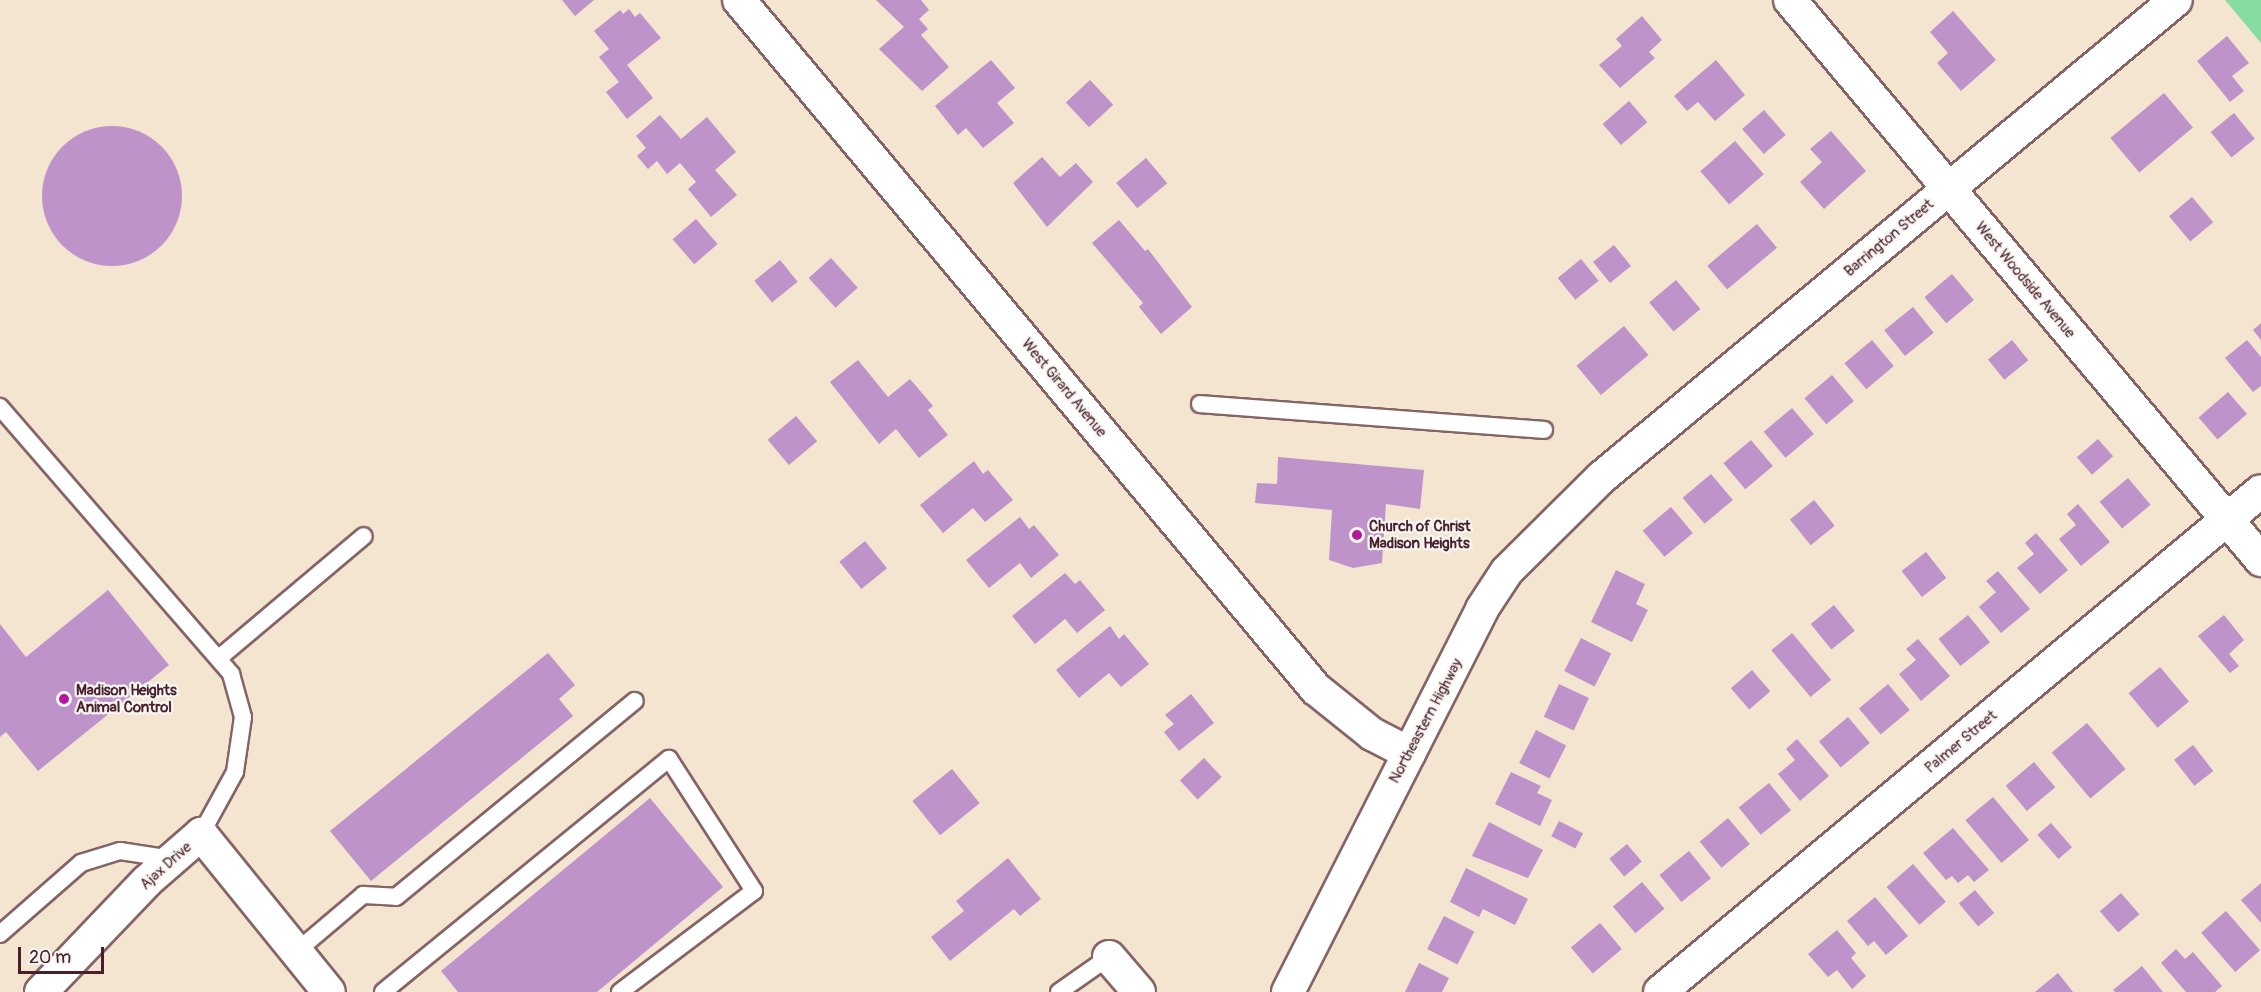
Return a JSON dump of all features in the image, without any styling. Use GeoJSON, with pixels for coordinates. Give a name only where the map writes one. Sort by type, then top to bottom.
{"type":"FeatureCollection","features":[{"type":"Feature","properties":{"kind":"street","name":"West Girard Avenue"},"geometry":{"type":"LineString","coordinates":[[739,0],[1316,688],[1362,728],[1409,753]]}},
{"type":"Feature","properties":{"kind":"street","name":"West Woodside Avenue"},"geometry":{"type":"LineString","coordinates":[[1790,0],[2261,560]]}},
{"type":"Feature","properties":{"kind":"street","name":"Barrington Street"},"geometry":{"type":"LineString","coordinates":[[1602,477],[2176,0]]}},
{"type":"Feature","properties":{"kind":"street","name":"Northeastern Highway"},"geometry":{"type":"LineString","coordinates":[[1288,992],[1482,609],[1507,571],[1602,477]]}},
{"type":"Feature","properties":{"kind":"street","name":"Palmer Street"},"geometry":{"type":"LineString","coordinates":[[1660,992],[2261,491]]}},
{"type":"Feature","properties":{"kind":"street","name":"Ajax Drive"},"geometry":{"type":"LineString","coordinates":[[41,992],[173,859],[201,834],[329,992]]}},
{"type":"Feature","properties":{"kind":"street"},"geometry":{"type":"LineString","coordinates":[[1109,957],[1139,992]]}},
{"type":"Feature","properties":{"kind":"lane"},"geometry":{"type":"LineString","coordinates":[[1200,404],[1544,430]]}},
{"type":"Feature","properties":{"kind":"lane"},"geometry":{"type":"LineString","coordinates":[[0,407],[231,674],[243,717],[235,772],[201,834]]}},
{"type":"Feature","properties":{"kind":"lane"},"geometry":{"type":"LineString","coordinates":[[219,658],[364,536]]}},
{"type":"Feature","properties":{"kind":"lane"},"geometry":{"type":"LineString","coordinates":[[297,951],[363,896],[396,897],[635,700]]}},
{"type":"Feature","properties":{"kind":"lane"},"geometry":{"type":"LineString","coordinates":[[383,992],[669,759],[754,891],[620,992]]}},
{"type":"Feature","properties":{"kind":"lane"},"geometry":{"type":"LineString","coordinates":[[0,934],[81,863],[120,851],[173,859]]}},
{"type":"Feature","properties":{"kind":"lane"},"geometry":{"type":"LineString","coordinates":[[1059,992],[1109,957]]}},
{"type":"Feature","properties":{"kind":"green space"},"geometry":{"type":"Polygon","coordinates":[[[2225,0],[2261,0],[2261,43],[2225,0]]]}},
{"type":"Feature","properties":{"kind":"building"},"geometry":{"type":"Polygon","coordinates":[[[562,0],[594,0],[575,16],[562,0]]]}},
{"type":"Feature","properties":{"kind":"building"},"geometry":{"type":"Polygon","coordinates":[[[876,0],[921,0],[929,10],[919,19],[928,29],[921,35],[949,67],[922,91],[879,49],[904,27],[876,0]]]}},
{"type":"Feature","properties":{"kind":"building"},"geometry":{"type":"Polygon","coordinates":[[[629,9],[635,17],[640,13],[661,38],[627,65],[653,98],[627,119],[606,92],[619,82],[599,57],[609,49],[594,31],[620,10],[623,14],[629,9]]]}},
{"type":"Feature","properties":{"kind":"building"},"geometry":{"type":"Polygon","coordinates":[[[1953,11],[1996,60],[1961,91],[1937,63],[1948,53],[1930,32],[1953,11]]]}},
{"type":"Feature","properties":{"kind":"building"},"geometry":{"type":"Polygon","coordinates":[[[1642,16],[1662,40],[1649,52],[1655,58],[1620,88],[1599,65],[1622,46],[1616,39],[1642,16]]]}},
{"type":"Feature","properties":{"kind":"building"},"geometry":{"type":"Polygon","coordinates":[[[2227,36],[2249,63],[2232,76],[2244,91],[2230,102],[2197,61],[2227,36]]]}},
{"type":"Feature","properties":{"kind":"building"},"geometry":{"type":"Polygon","coordinates":[[[991,60],[1015,88],[997,103],[1014,123],[983,148],[966,128],[958,135],[935,106],[991,60]]]}},
{"type":"Feature","properties":{"kind":"building"},"geometry":{"type":"Polygon","coordinates":[[[1716,60],[1745,95],[1715,121],[1698,102],[1687,111],[1674,96],[1716,60]]]}},
{"type":"Feature","properties":{"kind":"building"},"geometry":{"type":"Polygon","coordinates":[[[1090,80],[1113,105],[1089,127],[1066,103],[1090,80]]]}},
{"type":"Feature","properties":{"kind":"building"},"geometry":{"type":"Polygon","coordinates":[[[2164,93],[2193,127],[2139,172],[2110,138],[2164,93]]]}},
{"type":"Feature","properties":{"kind":"building"},"geometry":{"type":"Polygon","coordinates":[[[1629,101],[1647,122],[1621,145],[1603,124],[1629,101]]]}},
{"type":"Feature","properties":{"kind":"building"},"geometry":{"type":"Polygon","coordinates":[[[1764,110],[1786,135],[1764,154],[1742,129],[1764,110]]]}},
{"type":"Feature","properties":{"kind":"building"},"geometry":{"type":"Polygon","coordinates":[[[2234,113],[2255,139],[2231,158],[2211,132],[2234,113]]]}},
{"type":"Feature","properties":{"kind":"building"},"geometry":{"type":"Polygon","coordinates":[[[660,115],[681,139],[707,117],[736,152],[715,170],[737,195],[711,217],[688,189],[696,182],[680,163],[667,174],[657,161],[648,169],[637,156],[646,148],[636,136],[660,115]]]}},
{"type":"Feature","properties":{"kind":"building"},"geometry":{"type":"Polygon","coordinates":[[[112,126],[139,131],[162,146],[177,169],[182,196],[177,223],[162,246],[139,261],[112,266],[85,261],[62,246],[47,223],[42,196],[47,169],[62,146],[85,131],[112,126]]]}},
{"type":"Feature","properties":{"kind":"building"},"geometry":{"type":"Polygon","coordinates":[[[1831,131],[1866,171],[1824,209],[1800,182],[1822,162],[1810,149],[1831,131]]]}},
{"type":"Feature","properties":{"kind":"building"},"geometry":{"type":"Polygon","coordinates":[[[1735,141],[1764,174],[1729,204],[1700,171],[1735,141]]]}},
{"type":"Feature","properties":{"kind":"building"},"geometry":{"type":"Polygon","coordinates":[[[1042,157],[1060,177],[1076,163],[1093,182],[1047,227],[1013,183],[1042,157]]]}},
{"type":"Feature","properties":{"kind":"building"},"geometry":{"type":"Polygon","coordinates":[[[1146,158],[1167,183],[1137,208],[1116,183],[1146,158]]]}},
{"type":"Feature","properties":{"kind":"building"},"geometry":{"type":"Polygon","coordinates":[[[2192,197],[2213,222],[2190,242],[2169,216],[2192,197]]]}},
{"type":"Feature","properties":{"kind":"building"},"geometry":{"type":"Polygon","coordinates":[[[696,219],[718,244],[694,264],[673,239],[696,219]]]}},
{"type":"Feature","properties":{"kind":"building"},"geometry":{"type":"Polygon","coordinates":[[[1119,220],[1145,251],[1148,249],[1192,307],[1161,334],[1139,307],[1143,303],[1092,243],[1119,220]]]}},
{"type":"Feature","properties":{"kind":"building"},"geometry":{"type":"Polygon","coordinates":[[[1757,224],[1777,248],[1727,290],[1707,266],[1757,224]]]}},
{"type":"Feature","properties":{"kind":"building"},"geometry":{"type":"Polygon","coordinates":[[[1614,245],[1631,266],[1610,283],[1593,262],[1614,245]]]}},
{"type":"Feature","properties":{"kind":"building"},"geometry":{"type":"Polygon","coordinates":[[[831,258],[858,288],[835,308],[809,278],[831,258]]]}},
{"type":"Feature","properties":{"kind":"building"},"geometry":{"type":"Polygon","coordinates":[[[1581,259],[1599,281],[1575,300],[1558,278],[1581,259]]]}},
{"type":"Feature","properties":{"kind":"building"},"geometry":{"type":"Polygon","coordinates":[[[780,260],[798,282],[772,303],[754,281],[780,260]]]}},
{"type":"Feature","properties":{"kind":"building"},"geometry":{"type":"Polygon","coordinates":[[[1952,274],[1974,300],[1946,323],[1924,297],[1952,274]]]}},
{"type":"Feature","properties":{"kind":"building"},"geometry":{"type":"Polygon","coordinates":[[[1676,280],[1700,309],[1674,332],[1649,302],[1676,280]]]}},
{"type":"Feature","properties":{"kind":"building"},"geometry":{"type":"Polygon","coordinates":[[[1913,307],[1934,333],[1905,356],[1884,330],[1913,307]]]}},
{"type":"Feature","properties":{"kind":"building"},"geometry":{"type":"Polygon","coordinates":[[[2261,323],[2261,340],[2253,330],[2261,323]]]}},
{"type":"Feature","properties":{"kind":"building"},"geometry":{"type":"Polygon","coordinates":[[[1624,326],[1648,355],[1601,395],[1577,366],[1624,326]]]}},
{"type":"Feature","properties":{"kind":"building"},"geometry":{"type":"Polygon","coordinates":[[[1872,340],[1894,366],[1866,389],[1844,363],[1872,340]]]}},
{"type":"Feature","properties":{"kind":"building"},"geometry":{"type":"Polygon","coordinates":[[[2012,340],[2028,360],[2004,380],[1988,360],[2012,340]]]}},
{"type":"Feature","properties":{"kind":"building"},"geometry":{"type":"Polygon","coordinates":[[[2247,340],[2261,357],[2261,386],[2253,392],[2225,358],[2247,340]]]}},
{"type":"Feature","properties":{"kind":"building"},"geometry":{"type":"Polygon","coordinates":[[[858,360],[888,397],[910,379],[933,406],[928,410],[948,435],[919,458],[896,429],[879,444],[830,382],[858,360]]]}},
{"type":"Feature","properties":{"kind":"building"},"geometry":{"type":"Polygon","coordinates":[[[1832,375],[1854,401],[1826,424],[1804,398],[1832,375]]]}},
{"type":"Feature","properties":{"kind":"building"},"geometry":{"type":"Polygon","coordinates":[[[2228,392],[2247,414],[2218,439],[2199,418],[2228,392]]]}},
{"type":"Feature","properties":{"kind":"building"},"geometry":{"type":"Polygon","coordinates":[[[1792,408],[1814,434],[1786,458],[1764,432],[1792,408]]]}},
{"type":"Feature","properties":{"kind":"building"},"geometry":{"type":"Polygon","coordinates":[[[796,416],[817,441],[789,465],[768,440],[796,416]]]}},
{"type":"Feature","properties":{"kind":"building"},"geometry":{"type":"Polygon","coordinates":[[[2098,439],[2113,456],[2092,475],[2077,457],[2098,439]]]}},
{"type":"Feature","properties":{"kind":"building"},"geometry":{"type":"Polygon","coordinates":[[[1751,440],[1773,466],[1745,489],[1723,463],[1751,440]]]}},
{"type":"Feature","properties":{"kind":"building","name":"Church of Christ Madison Heights"},"geometry":{"type":"Polygon","coordinates":[[[1278,457],[1424,470],[1420,509],[1386,504],[1382,563],[1353,568],[1329,560],[1332,510],[1255,503],[1257,483],[1277,484],[1278,457]]]}},
{"type":"Feature","properties":{"kind":"building"},"geometry":{"type":"Polygon","coordinates":[[[974,461],[983,474],[988,470],[1013,500],[985,522],[973,508],[943,533],[920,505],[974,461]]]}},
{"type":"Feature","properties":{"kind":"building"},"geometry":{"type":"Polygon","coordinates":[[[1711,474],[1733,500],[1705,524],[1683,498],[1711,474]]]}},
{"type":"Feature","properties":{"kind":"building"},"geometry":{"type":"Polygon","coordinates":[[[2128,478],[2150,505],[2122,529],[2100,502],[2128,478]]]}},
{"type":"Feature","properties":{"kind":"building"},"geometry":{"type":"Polygon","coordinates":[[[1814,500],[1835,526],[1811,545],[1790,520],[1814,500]]]}},
{"type":"Feature","properties":{"kind":"building"},"geometry":{"type":"Polygon","coordinates":[[[2078,504],[2110,542],[2081,566],[2059,539],[2076,525],[2067,514],[2078,504]]]}},
{"type":"Feature","properties":{"kind":"building"},"geometry":{"type":"Polygon","coordinates":[[[1671,507],[1693,533],[1665,557],[1643,531],[1671,507]]]}},
{"type":"Feature","properties":{"kind":"building"},"geometry":{"type":"Polygon","coordinates":[[[1020,517],[1029,529],[1034,525],[1059,555],[1031,578],[1020,563],[989,588],[966,560],[1020,517]]]}},
{"type":"Feature","properties":{"kind":"building"},"geometry":{"type":"Polygon","coordinates":[[[2036,533],[2068,570],[2040,594],[2017,568],[2034,554],[2025,543],[2036,533]]]}},
{"type":"Feature","properties":{"kind":"building"},"geometry":{"type":"Polygon","coordinates":[[[865,541],[887,568],[861,589],[839,562],[865,541]]]}},
{"type":"Feature","properties":{"kind":"building"},"geometry":{"type":"Polygon","coordinates":[[[1926,552],[1946,578],[1922,597],[1902,571],[1926,552]]]}},
{"type":"Feature","properties":{"kind":"building"},"geometry":{"type":"Polygon","coordinates":[[[1616,570],[1645,584],[1636,604],[1648,610],[1632,642],[1591,622],[1616,570]]]}},
{"type":"Feature","properties":{"kind":"building"},"geometry":{"type":"Polygon","coordinates":[[[1998,571],[2030,609],[2001,633],[1979,607],[1996,592],[1986,581],[1998,571]]]}},
{"type":"Feature","properties":{"kind":"building"},"geometry":{"type":"Polygon","coordinates":[[[1065,573],[1075,584],[1080,580],[1105,610],[1077,633],[1065,619],[1035,644],[1012,616],[1065,573]]]}},
{"type":"Feature","properties":{"kind":"building","name":"Madison Heights Animal Control"},"geometry":{"type":"Polygon","coordinates":[[[108,590],[169,665],[38,771],[6,732],[0,737],[0,624],[26,657],[108,590]]]}},
{"type":"Feature","properties":{"kind":"building"},"geometry":{"type":"Polygon","coordinates":[[[1834,605],[1855,631],[1831,650],[1811,624],[1834,605]]]}},
{"type":"Feature","properties":{"kind":"building"},"geometry":{"type":"Polygon","coordinates":[[[1968,615],[1990,642],[1960,666],[1938,639],[1968,615]]]}},
{"type":"Feature","properties":{"kind":"building"},"geometry":{"type":"Polygon","coordinates":[[[2224,615],[2244,640],[2229,654],[2239,666],[2230,673],[2198,636],[2224,615]]]}},
{"type":"Feature","properties":{"kind":"building"},"geometry":{"type":"Polygon","coordinates":[[[1110,626],[1119,639],[1124,634],[1149,664],[1121,687],[1109,673],[1079,698],[1056,670],[1110,626]]]}},
{"type":"Feature","properties":{"kind":"building"},"geometry":{"type":"Polygon","coordinates":[[[1792,633],[1831,680],[1811,697],[1771,650],[1792,633]]]}},
{"type":"Feature","properties":{"kind":"building"},"geometry":{"type":"Polygon","coordinates":[[[1581,638],[1611,653],[1594,686],[1564,671],[1581,638]]]}},
{"type":"Feature","properties":{"kind":"building"},"geometry":{"type":"Polygon","coordinates":[[[1918,639],[1950,676],[1921,701],[1899,674],[1916,660],[1906,649],[1918,639]]]}},
{"type":"Feature","properties":{"kind":"building"},"geometry":{"type":"Polygon","coordinates":[[[548,653],[575,685],[559,699],[573,716],[371,881],[330,831],[548,653]]]}},
{"type":"Feature","properties":{"kind":"building"},"geometry":{"type":"Polygon","coordinates":[[[2160,667],[2189,701],[2158,728],[2129,693],[2160,667]]]}},
{"type":"Feature","properties":{"kind":"building"},"geometry":{"type":"Polygon","coordinates":[[[1752,670],[1770,691],[1749,710],[1731,688],[1752,670]]]}},
{"type":"Feature","properties":{"kind":"building"},"geometry":{"type":"Polygon","coordinates":[[[1559,684],[1589,698],[1574,731],[1544,717],[1559,684]]]}},
{"type":"Feature","properties":{"kind":"building"},"geometry":{"type":"Polygon","coordinates":[[[1888,684],[1910,710],[1881,734],[1859,708],[1888,684]]]}},
{"type":"Feature","properties":{"kind":"building"},"geometry":{"type":"Polygon","coordinates":[[[1191,694],[1214,723],[1179,751],[1164,732],[1174,724],[1165,715],[1191,694]]]}},
{"type":"Feature","properties":{"kind":"building"},"geometry":{"type":"Polygon","coordinates":[[[1848,717],[1870,743],[1841,767],[1819,741],[1848,717]]]}},
{"type":"Feature","properties":{"kind":"building"},"geometry":{"type":"Polygon","coordinates":[[[2087,723],[2126,769],[2090,799],[2052,753],[2087,723]]]}},
{"type":"Feature","properties":{"kind":"building"},"geometry":{"type":"Polygon","coordinates":[[[1536,730],[1566,745],[1549,778],[1519,763],[1536,730]]]}},
{"type":"Feature","properties":{"kind":"building"},"geometry":{"type":"Polygon","coordinates":[[[1797,739],[1829,776],[1800,801],[1778,774],[1795,760],[1786,749],[1797,739]]]}},
{"type":"Feature","properties":{"kind":"building"},"geometry":{"type":"Polygon","coordinates":[[[2193,745],[2213,771],[2194,786],[2174,760],[2193,745]]]}},
{"type":"Feature","properties":{"kind":"building"},"geometry":{"type":"Polygon","coordinates":[[[1204,758],[1222,777],[1198,800],[1180,781],[1204,758]]]}},
{"type":"Feature","properties":{"kind":"building"},"geometry":{"type":"Polygon","coordinates":[[[2034,762],[2055,787],[2027,811],[2006,786],[2034,762]]]}},
{"type":"Feature","properties":{"kind":"building"},"geometry":{"type":"Polygon","coordinates":[[[952,769],[980,803],[940,835],[912,801],[952,769]]]}},
{"type":"Feature","properties":{"kind":"building"},"geometry":{"type":"Polygon","coordinates":[[[1511,772],[1541,786],[1537,793],[1552,800],[1540,826],[1495,804],[1511,772]]]}},
{"type":"Feature","properties":{"kind":"building"},"geometry":{"type":"Polygon","coordinates":[[[1769,783],[1791,810],[1761,835],[1739,808],[1769,783]]]}},
{"type":"Feature","properties":{"kind":"building"},"geometry":{"type":"Polygon","coordinates":[[[1993,797],[2029,840],[2001,863],[1965,820],[1993,797]]]}},
{"type":"Feature","properties":{"kind":"building"},"geometry":{"type":"Polygon","coordinates":[[[650,798],[723,887],[597,992],[458,992],[441,971],[650,798]]]}},
{"type":"Feature","properties":{"kind":"building"},"geometry":{"type":"Polygon","coordinates":[[[1728,818],[1750,844],[1722,868],[1700,842],[1728,818]]]}},
{"type":"Feature","properties":{"kind":"building"},"geometry":{"type":"Polygon","coordinates":[[[1559,821],[1583,833],[1575,848],[1551,836],[1559,821]]]}},
{"type":"Feature","properties":{"kind":"building"},"geometry":{"type":"Polygon","coordinates":[[[1489,822],[1543,850],[1528,878],[1472,856],[1489,822]]]}},
{"type":"Feature","properties":{"kind":"building"},"geometry":{"type":"Polygon","coordinates":[[[2051,823],[2072,847],[2058,859],[2037,835],[2051,823]]]}},
{"type":"Feature","properties":{"kind":"building"},"geometry":{"type":"Polygon","coordinates":[[[1953,828],[1989,870],[1974,882],[1968,875],[1958,883],[1952,876],[1946,880],[1923,853],[1953,828]]]}},
{"type":"Feature","properties":{"kind":"building"},"geometry":{"type":"Polygon","coordinates":[[[1627,844],[1642,862],[1624,876],[1609,859],[1627,844]]]}},
{"type":"Feature","properties":{"kind":"building"},"geometry":{"type":"Polygon","coordinates":[[[1689,851],[1711,878],[1681,902],[1659,875],[1689,851]]]}},
{"type":"Feature","properties":{"kind":"building"},"geometry":{"type":"Polygon","coordinates":[[[1008,858],[1041,899],[1020,916],[1014,909],[950,961],[931,937],[964,911],[956,901],[1008,858]]]}},
{"type":"Feature","properties":{"kind":"building"},"geometry":{"type":"Polygon","coordinates":[[[1913,864],[1946,902],[1919,925],[1887,887],[1913,864]]]}},
{"type":"Feature","properties":{"kind":"building"},"geometry":{"type":"Polygon","coordinates":[[[1466,868],[1528,899],[1515,925],[1483,909],[1479,917],[1450,902],[1466,868]]]}},
{"type":"Feature","properties":{"kind":"building"},"geometry":{"type":"Polygon","coordinates":[[[1642,882],[1664,909],[1635,933],[1613,906],[1642,882]]]}},
{"type":"Feature","properties":{"kind":"building"},"geometry":{"type":"Polygon","coordinates":[[[2261,883],[2261,923],[2241,900],[2261,883]]]}},
{"type":"Feature","properties":{"kind":"building"},"geometry":{"type":"Polygon","coordinates":[[[1975,890],[1994,913],[1978,926],[1959,903],[1975,890]]]}},
{"type":"Feature","properties":{"kind":"building"},"geometry":{"type":"Polygon","coordinates":[[[2121,893],[2139,914],[2118,933],[2100,911],[2121,893]]]}},
{"type":"Feature","properties":{"kind":"building"},"geometry":{"type":"Polygon","coordinates":[[[1875,897],[1908,936],[1886,955],[1874,941],[1868,946],[1847,921],[1875,897]]]}},
{"type":"Feature","properties":{"kind":"building"},"geometry":{"type":"Polygon","coordinates":[[[2226,911],[2260,950],[2235,972],[2201,933],[2226,911]]]}},
{"type":"Feature","properties":{"kind":"building"},"geometry":{"type":"Polygon","coordinates":[[[1444,916],[1474,931],[1457,964],[1427,949],[1444,916]]]}},
{"type":"Feature","properties":{"kind":"building"},"geometry":{"type":"Polygon","coordinates":[[[1600,923],[1622,949],[1593,973],[1571,947],[1600,923]]]}},
{"type":"Feature","properties":{"kind":"building"},"geometry":{"type":"Polygon","coordinates":[[[1837,930],[1856,953],[1851,958],[1866,976],[1852,989],[1837,970],[1828,977],[1808,954],[1837,930]]]}},
{"type":"Feature","properties":{"kind":"building"},"geometry":{"type":"Polygon","coordinates":[[[2176,949],[2185,959],[2193,952],[2222,986],[2215,992],[2186,992],[2161,963],[2176,949]]]}},
{"type":"Feature","properties":{"kind":"building"},"geometry":{"type":"Polygon","coordinates":[[[1419,963],[1449,978],[1442,992],[1405,992],[1419,963]]]}},
{"type":"Feature","properties":{"kind":"building"},"geometry":{"type":"Polygon","coordinates":[[[2142,966],[2163,992],[2115,992],[2113,990],[2142,966]]]}},
{"type":"Feature","properties":{"kind":"building"},"geometry":{"type":"Polygon","coordinates":[[[2058,973],[2073,992],[2035,992],[2058,973]]]}},
{"type":"Feature","properties":{"kind":"place","name":"Church of Christ Madison Heights"},"geometry":{"type":"Point","coordinates":[1357,535]}},
{"type":"Feature","properties":{"kind":"place","name":"Madison Heights Animal Control"},"geometry":{"type":"Point","coordinates":[64,699]}}]}
